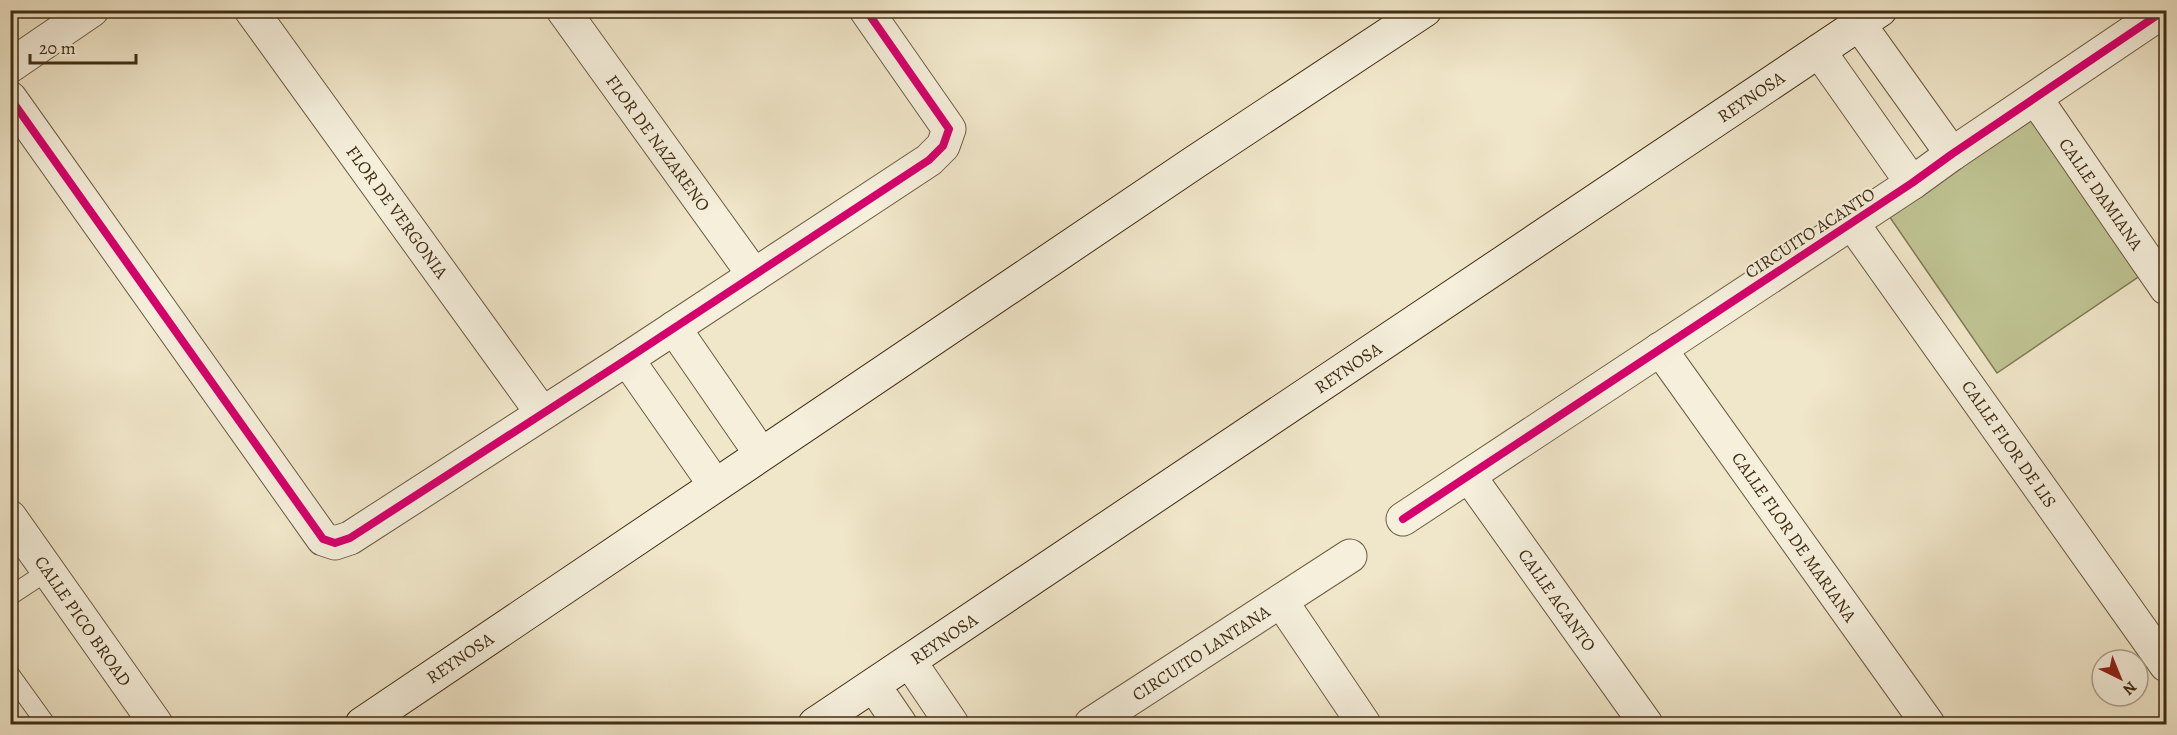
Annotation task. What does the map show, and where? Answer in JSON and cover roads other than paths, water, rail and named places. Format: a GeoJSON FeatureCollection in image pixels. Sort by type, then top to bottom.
{"type":"FeatureCollection","features":[{"type":"Feature","properties":{"kind":"street"},"geometry":{"type":"LineString","coordinates":[[10,66],[92,10]]}},
{"type":"Feature","properties":{"kind":"street","name":"FLOR DE VERGONIA"},"geometry":{"type":"LineString","coordinates":[[251,10],[542,413]]}},
{"type":"Feature","properties":{"kind":"street","name":"FLOR DE NAZARENO"},"geometry":{"type":"LineString","coordinates":[[563,10],[754,275]]}},
{"type":"Feature","properties":{"kind":"street"},"geometry":{"type":"LineString","coordinates":[[10,98],[323,539],[335,543],[350,538],[627,359],[929,160],[943,146],[949,129],[866,10]]}},
{"type":"Feature","properties":{"kind":"street","name":"REYNOSA"},"geometry":{"type":"LineString","coordinates":[[362,724],[715,484],[1425,10]]}},
{"type":"Feature","properties":{"kind":"street","name":"CIRCUITO ACANTO"},"geometry":{"type":"LineString","coordinates":[[1403,519],[1912,183],[2165,10]]}},
{"type":"Feature","properties":{"kind":"street"},"geometry":{"type":"LineString","coordinates":[[1870,17],[1952,154]]}},
{"type":"Feature","properties":{"kind":"street","name":"REYNOSA"},"geometry":{"type":"LineString","coordinates":[[815,724],[1870,17]]}},
{"type":"Feature","properties":{"kind":"street"},"geometry":{"type":"LineString","coordinates":[[1819,51],[1912,183]]}},
{"type":"Feature","properties":{"kind":"street","name":"CALLE DAMIANA"},"geometry":{"type":"LineString","coordinates":[[2036,99],[2166,288]]}},
{"type":"Feature","properties":{"kind":"street","name":"CALLE FLOR DE LIS"},"geometry":{"type":"LineString","coordinates":[[1852,223],[2166,665]]}},
{"type":"Feature","properties":{"kind":"street"},"geometry":{"type":"LineString","coordinates":[[674,328],[761,454]]}},
{"type":"Feature","properties":{"kind":"street","name":"CALLE FLOR DE MARIANA"},"geometry":{"type":"LineString","coordinates":[[1660,350],[1928,724]]}},
{"type":"Feature","properties":{"kind":"street"},"geometry":{"type":"LineString","coordinates":[[627,359],[715,484]]}},
{"type":"Feature","properties":{"kind":"street","name":"CALLE ACANTO"},"geometry":{"type":"LineString","coordinates":[[1469,476],[1646,724]]}},
{"type":"Feature","properties":{"kind":"street","name":"CALLE PICO BROAD"},"geometry":{"type":"LineString","coordinates":[[10,517],[156,724]]}},
{"type":"Feature","properties":{"kind":"street","name":"CIRCUITO LANTANA"},"geometry":{"type":"LineString","coordinates":[[1091,724],[1350,556]]}},
{"type":"Feature","properties":{"kind":"street"},"geometry":{"type":"LineString","coordinates":[[1281,600],[1364,724]]}},
{"type":"Feature","properties":{"kind":"street"},"geometry":{"type":"LineString","coordinates":[[910,662],[952,724]]}},
{"type":"Feature","properties":{"kind":"street"},"geometry":{"type":"LineString","coordinates":[[873,686],[900,724]]}},
{"type":"Feature","properties":{"kind":"lane"},"geometry":{"type":"LineString","coordinates":[[10,596],[48,571]]}},
{"type":"Feature","properties":{"kind":"lane"},"geometry":{"type":"LineString","coordinates":[[10,674],[46,724]]}}]}
